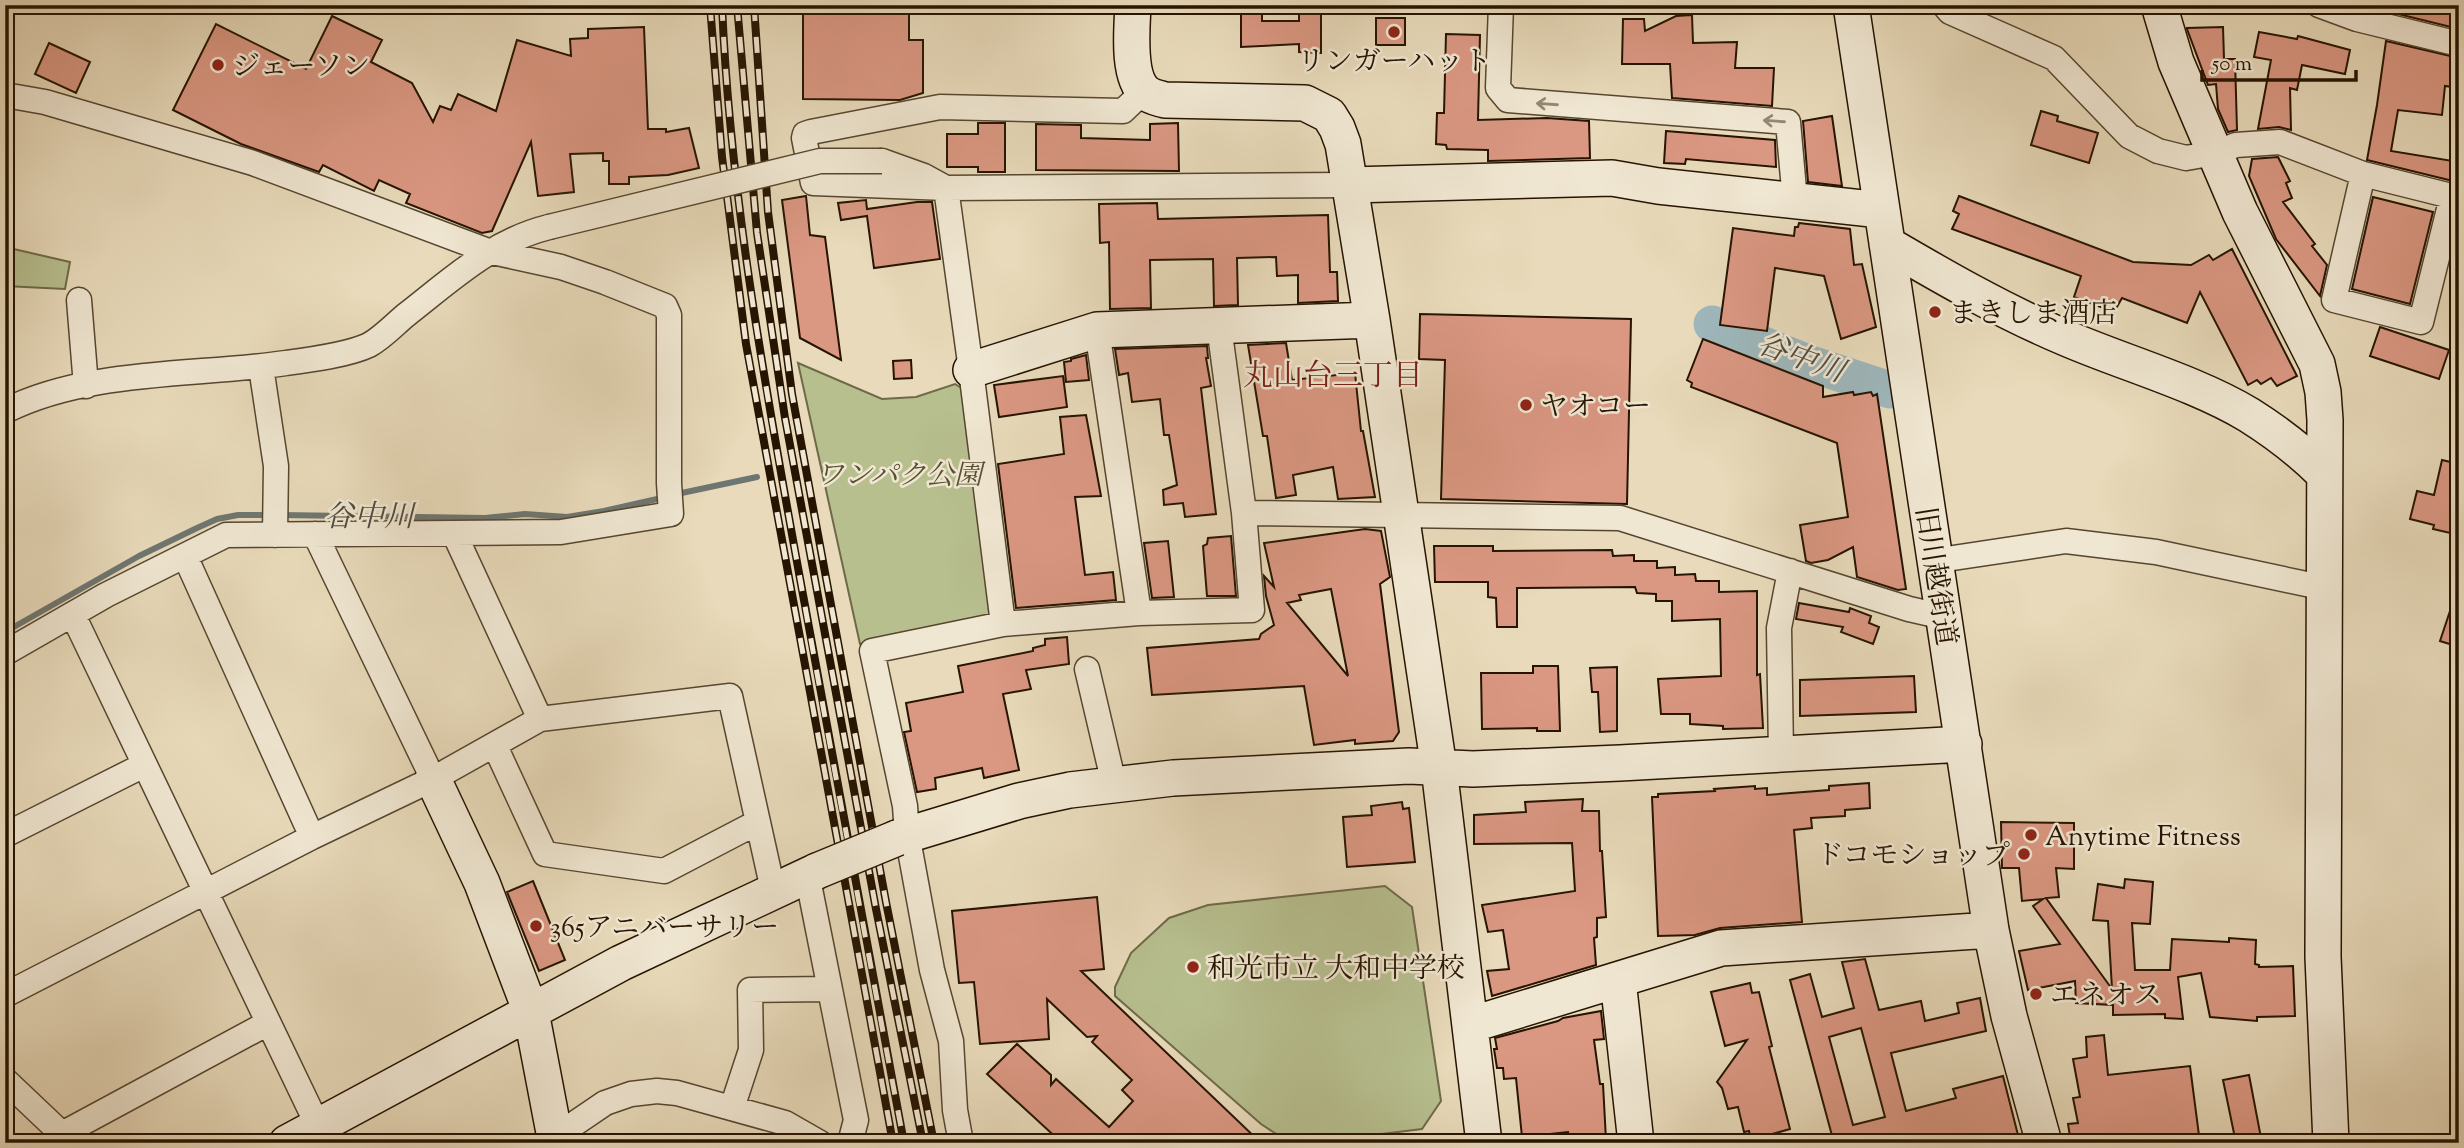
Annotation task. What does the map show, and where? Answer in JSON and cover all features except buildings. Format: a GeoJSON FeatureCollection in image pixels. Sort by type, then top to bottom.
{"type":"FeatureCollection","features":[{"type":"Feature","properties":{"kind":"street"},"geometry":{"type":"LineString","coordinates":[[1133,5],[1134,71],[1144,91],[1165,100],[1305,103],[1329,115],[1343,144],[1439,768],[1484,1143]]}},
{"type":"Feature","properties":{"kind":"street"},"geometry":{"type":"LineString","coordinates":[[1501,5],[1498,88],[1508,100],[1788,122],[1795,201]]}},
{"type":"Feature","properties":{"kind":"street","name":"旧川越街道"},"geometry":{"type":"LineString","coordinates":[[1851,5],[1990,930],[2008,1016],[2044,1143]]}},
{"type":"Feature","properties":{"kind":"street"},"geometry":{"type":"LineString","coordinates":[[1944,5],[1950,12],[2054,58],[2129,136],[2158,151],[2186,158],[2215,153],[2236,145],[2280,142],[2363,174],[2456,198],[2421,321],[2334,300],[2363,174]]}},
{"type":"Feature","properties":{"kind":"street"},"geometry":{"type":"LineString","coordinates":[[2159,5],[2176,62],[2254,243],[2317,364],[2323,392],[2323,957],[2331,1143]]}},
{"type":"Feature","properties":{"kind":"street"},"geometry":{"type":"LineString","coordinates":[[2319,5],[2357,19],[2459,44]]}},
{"type":"Feature","properties":{"kind":"street"},"geometry":{"type":"LineString","coordinates":[[1144,91],[1123,111],[940,107],[805,134],[813,183],[946,188],[1350,186],[1612,178],[1658,186],[1881,210]]}},
{"type":"Feature","properties":{"kind":"street"},"geometry":{"type":"LineString","coordinates":[[5,95],[45,102],[253,163],[488,251],[561,267],[664,306],[669,315],[668,483],[671,514],[561,532],[315,534],[275,521],[226,535],[106,595],[5,653]]}},
{"type":"Feature","properties":{"kind":"street"},"geometry":{"type":"LineString","coordinates":[[5,411],[48,394],[111,381],[319,359],[369,345],[488,251],[530,231],[820,161],[882,161],[924,176],[946,188]]}},
{"type":"Feature","properties":{"kind":"street"},"geometry":{"type":"LineString","coordinates":[[946,188],[1003,624]]}},
{"type":"Feature","properties":{"kind":"street"},"geometry":{"type":"LineString","coordinates":[[1887,244],[1961,288],[2001,308],[2065,338],[2211,396],[2248,415],[2299,450],[2324,474]]}},
{"type":"Feature","properties":{"kind":"street"},"geometry":{"type":"LineString","coordinates":[[79,300],[86,386]]}},
{"type":"Feature","properties":{"kind":"street"},"geometry":{"type":"LineString","coordinates":[[971,370],[1097,330],[1372,320]]}},
{"type":"Feature","properties":{"kind":"street"},"geometry":{"type":"LineString","coordinates":[[961,1143],[955,1110],[951,1041],[902,836],[905,806],[872,651],[1003,624],[1139,613],[1252,610],[1244,513],[1219,326]]}},
{"type":"Feature","properties":{"kind":"street"},"geometry":{"type":"LineString","coordinates":[[1097,330],[1139,613]]}},
{"type":"Feature","properties":{"kind":"street"},"geometry":{"type":"LineString","coordinates":[[261,367],[276,466],[275,521]]}},
{"type":"Feature","properties":{"kind":"street"},"geometry":{"type":"LineString","coordinates":[[1244,513],[1620,518],[1909,609],[1944,617]]}},
{"type":"Feature","properties":{"kind":"street"},"geometry":{"type":"LineString","coordinates":[[453,533],[540,719]]}},
{"type":"Feature","properties":{"kind":"street"},"geometry":{"type":"LineString","coordinates":[[315,534],[482,883],[531,1012],[556,1140],[605,1103],[631,1094],[657,1091],[677,1093],[733,1108],[783,1133],[820,1143]]}},
{"type":"Feature","properties":{"kind":"street"},"geometry":{"type":"LineString","coordinates":[[1933,561],[2066,541],[2156,552],[2325,588]]}},
{"type":"Feature","properties":{"kind":"street"},"geometry":{"type":"LineString","coordinates":[[185,556],[312,836]]}},
{"type":"Feature","properties":{"kind":"street"},"geometry":{"type":"LineString","coordinates":[[1781,753],[1779,628],[1790,571]]}},
{"type":"Feature","properties":{"kind":"street"},"geometry":{"type":"LineString","coordinates":[[73,615],[268,1023],[325,1130]]}},
{"type":"Feature","properties":{"kind":"street"},"geometry":{"type":"LineString","coordinates":[[1087,668],[1114,784]]}},
{"type":"Feature","properties":{"kind":"street"},"geometry":{"type":"LineString","coordinates":[[5,995],[312,836],[433,779],[540,719],[730,696],[774,890]]}},
{"type":"Feature","properties":{"kind":"street"},"geometry":{"type":"LineString","coordinates":[[287,1143],[325,1130],[621,963],[812,872],[902,836],[1019,801],[1114,784],[1289,771],[1409,766],[1473,769],[1964,744]]}},
{"type":"Feature","properties":{"kind":"street"},"geometry":{"type":"LineString","coordinates":[[495,746],[545,854],[664,872],[758,822]]}},
{"type":"Feature","properties":{"kind":"street"},"geometry":{"type":"LineString","coordinates":[[5,835],[144,765]]}},
{"type":"Feature","properties":{"kind":"street"},"geometry":{"type":"LineString","coordinates":[[812,872],[830,989],[856,1120],[850,1143]]}},
{"type":"Feature","properties":{"kind":"street"},"geometry":{"type":"LineString","coordinates":[[1470,1025],[1721,948],[1990,930]]}},
{"type":"Feature","properties":{"kind":"street"},"geometry":{"type":"LineString","coordinates":[[1618,980],[1636,1143]]}},
{"type":"Feature","properties":{"kind":"street"},"geometry":{"type":"LineString","coordinates":[[733,1108],[751,1050],[750,990],[830,989]]}},
{"type":"Feature","properties":{"kind":"street"},"geometry":{"type":"LineString","coordinates":[[5,1080],[64,1139],[268,1023]]}},
{"type":"Feature","properties":{"kind":"green space"},"geometry":{"type":"Polygon","coordinates":[[[5,247],[70,262],[65,289],[5,286],[5,247]]]}},
{"type":"Feature","properties":{"kind":"green space","name":"ワンパク公園"},"geometry":{"type":"Polygon","coordinates":[[[798,363],[882,399],[916,397],[955,384],[963,389],[993,612],[988,618],[860,644],[798,363]]]}},
{"type":"Feature","properties":{"kind":"green space"},"geometry":{"type":"Polygon","coordinates":[[[1385,886],[1412,907],[1441,1101],[1422,1129],[1290,1143],[1261,1124],[1115,996],[1115,987],[1131,953],[1169,918],[1208,905],[1385,886]]]}},
{"type":"Feature","properties":{"kind":"waterway","name":"谷中川"},"geometry":{"type":"LineString","coordinates":[[1712,324],[1805,362],[1890,390]]}},
{"type":"Feature","properties":{"kind":"waterway","name":"谷中川"},"geometry":{"type":"LineString","coordinates":[[677,494],[757,477]]}},
{"type":"Feature","properties":{"kind":"waterway","name":"谷中川"},"geometry":{"type":"LineString","coordinates":[[280,515],[485,518],[525,514],[567,517],[666,497]]}},
{"type":"Feature","properties":{"kind":"waterway","name":"谷中川"},"geometry":{"type":"LineString","coordinates":[[5,632],[139,556],[217,519],[238,515],[270,515]]}},
{"type":"Feature","properties":{"kind":"railway"},"geometry":{"type":"LineString","coordinates":[[710,5],[722,157],[746,344],[893,1143]]}},
{"type":"Feature","properties":{"kind":"railway"},"geometry":{"type":"LineString","coordinates":[[722,5],[733,148],[762,361],[904,1143]]}},
{"type":"Feature","properties":{"kind":"railway"},"geometry":{"type":"LineString","coordinates":[[737,5],[757,233],[785,418],[876,909],[923,1143]]}},
{"type":"Feature","properties":{"kind":"railway"},"geometry":{"type":"LineString","coordinates":[[754,5],[768,212],[792,394],[886,902],[934,1143]]}},
{"type":"Feature","properties":{"kind":"place","name":"リンガーハット"},"geometry":{"type":"Point","coordinates":[1394,32]}},
{"type":"Feature","properties":{"kind":"place","name":"ジェーソン"},"geometry":{"type":"Point","coordinates":[218,65]}},
{"type":"Feature","properties":{"kind":"place","name":"まきしま酒店"},"geometry":{"type":"Point","coordinates":[1935,312]}},
{"type":"Feature","properties":{"kind":"place","name":"ヤオコー"},"geometry":{"type":"Point","coordinates":[1526,405]}},
{"type":"Feature","properties":{"kind":"place","name":"Anytime Fitness"},"geometry":{"type":"Point","coordinates":[2031,835]}},
{"type":"Feature","properties":{"kind":"place","name":"ドコモショップ"},"geometry":{"type":"Point","coordinates":[2024,854]}},
{"type":"Feature","properties":{"kind":"place","name":"365アニバーサリー"},"geometry":{"type":"Point","coordinates":[536,926]}},
{"type":"Feature","properties":{"kind":"place","name":"和光市立 大和中学校"},"geometry":{"type":"Point","coordinates":[1193,967]}},
{"type":"Feature","properties":{"kind":"place","name":"エネオス"},"geometry":{"type":"Point","coordinates":[2036,994]}},
{"type":"Feature","properties":{"kind":"district","name":"丸山台三丁目"},"geometry":{"type":"Point","coordinates":[1333,375]}}]}
